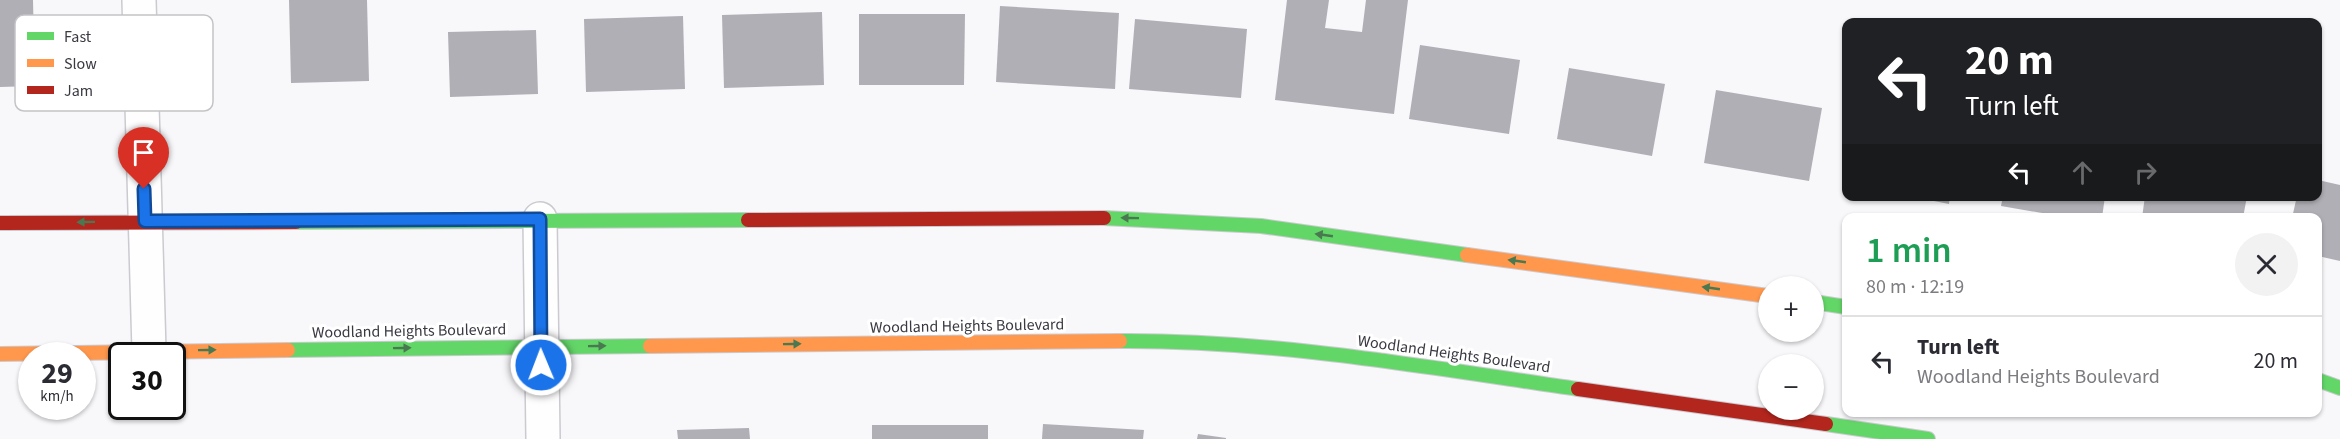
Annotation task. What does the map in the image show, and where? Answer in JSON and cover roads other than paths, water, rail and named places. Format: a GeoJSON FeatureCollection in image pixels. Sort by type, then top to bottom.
{"type":"FeatureCollection","features":[{"type":"Feature","properties":{"kind":"street"},"geometry":{"type":"LineString","coordinates":[[139,0],[139,15]]}},
{"type":"Feature","properties":{"kind":"street"},"geometry":{"type":"LineString","coordinates":[[142,111],[149,342]]}},
{"type":"Feature","properties":{"kind":"street"},"geometry":{"type":"LineString","coordinates":[[0,223],[1134,218],[1261,226],[1758,295]]}},
{"type":"Feature","properties":{"kind":"street"},"geometry":{"type":"LineString","coordinates":[[540,219],[543,439]]}},
{"type":"Feature","properties":{"kind":"street"},"geometry":{"type":"LineString","coordinates":[[1824,304],[1842,306]]}},
{"type":"Feature","properties":{"kind":"street","name":"Woodland Heights Boulevard"},"geometry":{"type":"LineString","coordinates":[[186,351],[1146,341],[1261,347],[1342,355],[1928,439]]}},
{"type":"Feature","properties":{"kind":"street","name":"Woodland Heights Boulevard"},"geometry":{"type":"LineString","coordinates":[[0,354],[108,352]]}},
{"type":"Feature","properties":{"kind":"street"},"geometry":{"type":"LineString","coordinates":[[2322,381],[2340,388]]}}]}
